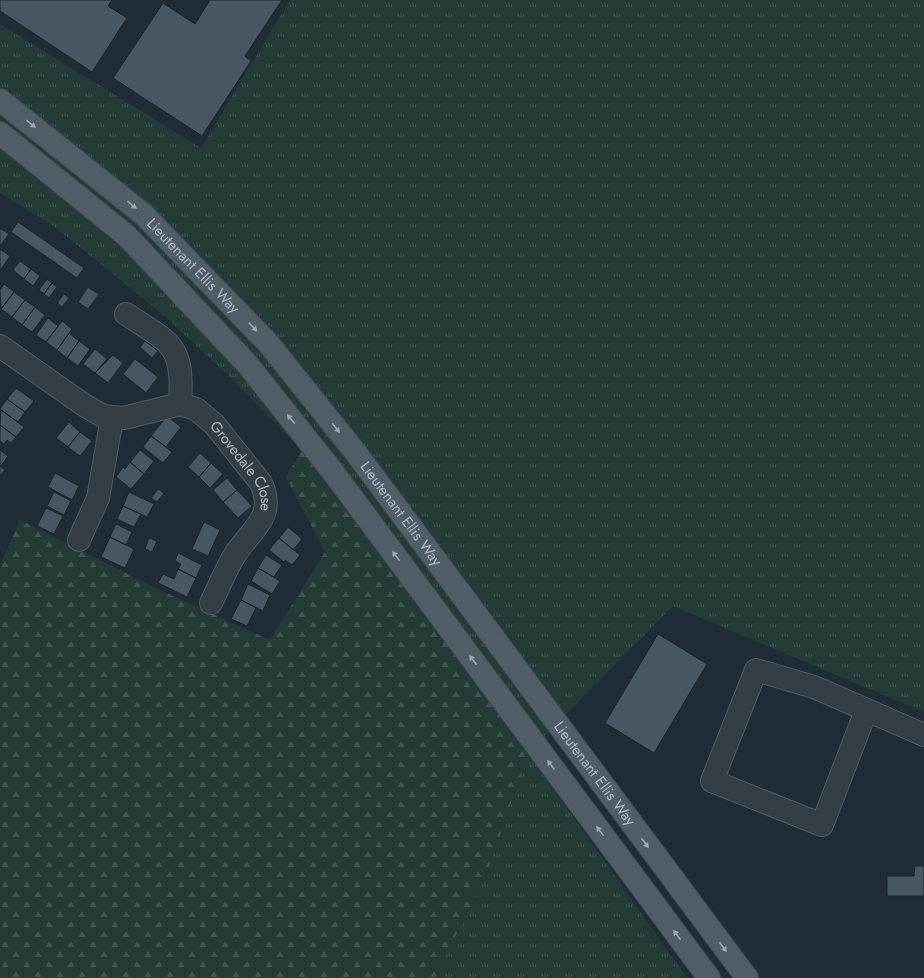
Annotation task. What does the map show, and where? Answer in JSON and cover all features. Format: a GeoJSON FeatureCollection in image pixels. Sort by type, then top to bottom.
{"type":"FeatureCollection","features":[{"type":"Feature","properties":{"kind":"main road","name":"Lieutenant Ellis Way"},"geometry":{"type":"LineString","coordinates":[[0,100],[144,214],[268,343],[356,453],[596,778],[747,978]]}},
{"type":"Feature","properties":{"kind":"main road","name":"Lieutenant Ellis Way"},"geometry":{"type":"LineString","coordinates":[[0,133],[127,236],[248,365],[338,478],[709,978]]}},
{"type":"Feature","properties":{"kind":"street"},"geometry":{"type":"LineString","coordinates":[[2,352],[103,416],[112,418],[136,416],[164,407],[180,404],[181,376],[175,351],[160,336],[126,314]]}},
{"type":"Feature","properties":{"kind":"street","name":"Grovedale Close"},"geometry":{"type":"LineString","coordinates":[[180,404],[196,410],[214,424],[261,483],[266,493],[267,503],[262,519],[236,554],[211,603]]}},
{"type":"Feature","properties":{"kind":"street"},"geometry":{"type":"LineString","coordinates":[[79,540],[98,498],[112,418]]}},
{"type":"Feature","properties":{"kind":"street"},"geometry":{"type":"LineString","coordinates":[[866,711],[822,825],[712,781],[756,670],[814,687],[924,735]]}},
{"type":"Feature","properties":{"kind":"green space"},"geometry":{"type":"Polygon","coordinates":[[[290,0],[924,0],[924,712],[673,606],[528,753],[687,978],[435,978],[488,870],[302,450],[230,377],[160,312],[55,227],[0,193],[0,24],[201,148],[290,0]]]}},
{"type":"Feature","properties":{"kind":"green space"},"geometry":{"type":"Polygon","coordinates":[[[302,450],[528,753],[488,870],[435,978],[0,978],[0,565],[20,520],[162,591],[270,640],[325,552],[286,477],[302,450]]]}},
{"type":"Feature","properties":{"kind":"building"},"geometry":{"type":"Polygon","coordinates":[[[0,0],[112,0],[108,6],[127,18],[92,72],[0,11],[0,0]]]}},
{"type":"Feature","properties":{"kind":"building"},"geometry":{"type":"Polygon","coordinates":[[[210,0],[282,0],[245,56],[251,61],[202,136],[113,78],[163,3],[195,24],[210,0]]]}},
{"type":"Feature","properties":{"kind":"building"},"geometry":{"type":"Polygon","coordinates":[[[18,222],[84,268],[77,278],[11,232],[18,222]]]}},
{"type":"Feature","properties":{"kind":"building"},"geometry":{"type":"Polygon","coordinates":[[[0,228],[9,234],[0,246],[0,228]]]}},
{"type":"Feature","properties":{"kind":"building"},"geometry":{"type":"Polygon","coordinates":[[[0,249],[10,256],[0,271],[0,249]]]}},
{"type":"Feature","properties":{"kind":"building"},"geometry":{"type":"Polygon","coordinates":[[[20,261],[31,269],[24,279],[13,270],[20,261]]]}},
{"type":"Feature","properties":{"kind":"building"},"geometry":{"type":"Polygon","coordinates":[[[31,269],[40,276],[33,286],[24,279],[31,269]]]}},
{"type":"Feature","properties":{"kind":"building"},"geometry":{"type":"Polygon","coordinates":[[[47,279],[52,283],[44,294],[39,290],[47,279]]]}},
{"type":"Feature","properties":{"kind":"building"},"geometry":{"type":"Polygon","coordinates":[[[52,283],[57,287],[49,298],[44,294],[52,283]]]}},
{"type":"Feature","properties":{"kind":"building"},"geometry":{"type":"Polygon","coordinates":[[[4,284],[14,292],[1,309],[0,290],[4,284]]]}},
{"type":"Feature","properties":{"kind":"building"},"geometry":{"type":"Polygon","coordinates":[[[88,287],[99,294],[88,309],[78,302],[88,287]]]}},
{"type":"Feature","properties":{"kind":"building"},"geometry":{"type":"Polygon","coordinates":[[[14,292],[25,300],[12,317],[1,309],[14,292]]]}},
{"type":"Feature","properties":{"kind":"building"},"geometry":{"type":"Polygon","coordinates":[[[64,294],[69,298],[62,307],[57,303],[64,294]]]}},
{"type":"Feature","properties":{"kind":"building"},"geometry":{"type":"Polygon","coordinates":[[[25,300],[35,307],[22,325],[12,317],[25,300]]]}},
{"type":"Feature","properties":{"kind":"building"},"geometry":{"type":"Polygon","coordinates":[[[35,307],[45,315],[32,332],[22,325],[35,307]]]}},
{"type":"Feature","properties":{"kind":"building"},"geometry":{"type":"Polygon","coordinates":[[[48,318],[58,326],[46,342],[36,335],[48,318]]]}},
{"type":"Feature","properties":{"kind":"building"},"geometry":{"type":"Polygon","coordinates":[[[62,321],[72,329],[57,350],[46,342],[62,321]]]}},
{"type":"Feature","properties":{"kind":"building"},"geometry":{"type":"Polygon","coordinates":[[[69,333],[79,341],[67,358],[57,350],[69,333]]]}},
{"type":"Feature","properties":{"kind":"building"},"geometry":{"type":"Polygon","coordinates":[[[79,341],[90,349],[78,366],[67,358],[79,341]]]}},
{"type":"Feature","properties":{"kind":"building"},"geometry":{"type":"Polygon","coordinates":[[[145,341],[158,351],[152,358],[140,347],[145,341]]]}},
{"type":"Feature","properties":{"kind":"building"},"geometry":{"type":"Polygon","coordinates":[[[95,349],[107,359],[95,373],[83,364],[95,349]]]}},
{"type":"Feature","properties":{"kind":"building"},"geometry":{"type":"Polygon","coordinates":[[[113,355],[123,363],[108,383],[95,373],[113,355]]]}},
{"type":"Feature","properties":{"kind":"building"},"geometry":{"type":"Polygon","coordinates":[[[135,359],[158,377],[146,393],[123,374],[135,359]]]}},
{"type":"Feature","properties":{"kind":"building"},"geometry":{"type":"Polygon","coordinates":[[[16,388],[34,401],[25,412],[7,399],[16,388]]]}},
{"type":"Feature","properties":{"kind":"building"},"geometry":{"type":"Polygon","coordinates":[[[7,399],[25,412],[18,422],[0,409],[7,399]]]}},
{"type":"Feature","properties":{"kind":"building"},"geometry":{"type":"Polygon","coordinates":[[[1,410],[24,427],[16,437],[0,425],[1,410]]]}},
{"type":"Feature","properties":{"kind":"building"},"geometry":{"type":"Polygon","coordinates":[[[167,416],[181,427],[166,447],[151,436],[167,416]]]}},
{"type":"Feature","properties":{"kind":"building"},"geometry":{"type":"Polygon","coordinates":[[[69,422],[80,432],[68,447],[56,438],[69,422]]]}},
{"type":"Feature","properties":{"kind":"building"},"geometry":{"type":"Polygon","coordinates":[[[0,425],[16,437],[11,443],[7,440],[4,444],[0,441],[0,425]]]}},
{"type":"Feature","properties":{"kind":"building"},"geometry":{"type":"Polygon","coordinates":[[[80,432],[92,441],[80,456],[68,447],[80,432]]]}},
{"type":"Feature","properties":{"kind":"building"},"geometry":{"type":"Polygon","coordinates":[[[151,436],[172,452],[163,463],[143,447],[151,436]]]}},
{"type":"Feature","properties":{"kind":"building"},"geometry":{"type":"Polygon","coordinates":[[[0,450],[8,456],[1,466],[0,466],[0,450]]]}},
{"type":"Feature","properties":{"kind":"building"},"geometry":{"type":"Polygon","coordinates":[[[140,450],[154,461],[144,474],[130,462],[140,450]]]}},
{"type":"Feature","properties":{"kind":"building"},"geometry":{"type":"Polygon","coordinates":[[[200,453],[211,463],[199,477],[188,467],[200,453]]]}},
{"type":"Feature","properties":{"kind":"building"},"geometry":{"type":"Polygon","coordinates":[[[130,462],[144,474],[131,489],[116,477],[123,467],[125,469],[130,462]]]}},
{"type":"Feature","properties":{"kind":"building"},"geometry":{"type":"Polygon","coordinates":[[[211,463],[223,474],[210,488],[199,477],[211,463]]]}},
{"type":"Feature","properties":{"kind":"building"},"geometry":{"type":"Polygon","coordinates":[[[0,466],[5,470],[0,476],[0,466]]]}},
{"type":"Feature","properties":{"kind":"building"},"geometry":{"type":"Polygon","coordinates":[[[55,473],[79,486],[72,500],[48,487],[55,473]]]}},
{"type":"Feature","properties":{"kind":"building"},"geometry":{"type":"Polygon","coordinates":[[[227,478],[237,490],[223,502],[213,490],[227,478]]]}},
{"type":"Feature","properties":{"kind":"building"},"geometry":{"type":"Polygon","coordinates":[[[158,489],[164,493],[157,502],[151,498],[158,489]]]}},
{"type":"Feature","properties":{"kind":"building"},"geometry":{"type":"Polygon","coordinates":[[[237,490],[252,506],[238,518],[223,502],[237,490]]]}},
{"type":"Feature","properties":{"kind":"building"},"geometry":{"type":"Polygon","coordinates":[[[54,492],[71,501],[64,515],[47,506],[54,492]]]}},
{"type":"Feature","properties":{"kind":"building"},"geometry":{"type":"Polygon","coordinates":[[[129,492],[154,504],[147,517],[123,506],[129,492]]]}},
{"type":"Feature","properties":{"kind":"building"},"geometry":{"type":"Polygon","coordinates":[[[123,506],[141,514],[134,527],[117,519],[123,506]]]}},
{"type":"Feature","properties":{"kind":"building"},"geometry":{"type":"Polygon","coordinates":[[[46,508],[63,516],[54,534],[37,526],[46,508]]]}},
{"type":"Feature","properties":{"kind":"building"},"geometry":{"type":"Polygon","coordinates":[[[204,522],[220,530],[208,556],[192,549],[204,522]]]}},
{"type":"Feature","properties":{"kind":"building"},"geometry":{"type":"Polygon","coordinates":[[[116,524],[132,532],[126,545],[110,537],[116,524]]]}},
{"type":"Feature","properties":{"kind":"building"},"geometry":{"type":"Polygon","coordinates":[[[288,527],[302,539],[293,550],[279,538],[288,527]]]}},
{"type":"Feature","properties":{"kind":"building"},"geometry":{"type":"Polygon","coordinates":[[[110,537],[134,549],[125,568],[101,557],[110,537]]]}},
{"type":"Feature","properties":{"kind":"building"},"geometry":{"type":"Polygon","coordinates":[[[149,538],[157,541],[152,552],[145,549],[149,538]]]}},
{"type":"Feature","properties":{"kind":"building"},"geometry":{"type":"Polygon","coordinates":[[[279,538],[300,555],[292,565],[285,560],[284,562],[269,550],[279,538]]]}},
{"type":"Feature","properties":{"kind":"building"},"geometry":{"type":"Polygon","coordinates":[[[178,553],[202,565],[196,578],[178,569],[181,564],[175,561],[178,553]]]}},
{"type":"Feature","properties":{"kind":"building"},"geometry":{"type":"Polygon","coordinates":[[[266,555],[282,565],[274,577],[258,568],[266,555]]]}},
{"type":"Feature","properties":{"kind":"building"},"geometry":{"type":"Polygon","coordinates":[[[258,568],[280,581],[272,594],[251,581],[258,568]]]}},
{"type":"Feature","properties":{"kind":"building"},"geometry":{"type":"Polygon","coordinates":[[[178,569],[196,578],[187,597],[158,583],[163,574],[174,579],[178,569]]]}},
{"type":"Feature","properties":{"kind":"building"},"geometry":{"type":"Polygon","coordinates":[[[248,584],[270,595],[263,611],[241,600],[248,584]]]}},
{"type":"Feature","properties":{"kind":"building"},"geometry":{"type":"Polygon","coordinates":[[[241,600],[256,608],[247,626],[231,619],[241,600]]]}},
{"type":"Feature","properties":{"kind":"building"},"geometry":{"type":"Polygon","coordinates":[[[658,634],[707,664],[654,753],[605,723],[658,634]]]}},
{"type":"Feature","properties":{"kind":"building"},"geometry":{"type":"Polygon","coordinates":[[[915,866],[924,866],[924,896],[887,896],[887,876],[914,876],[915,866]]]}}]}
